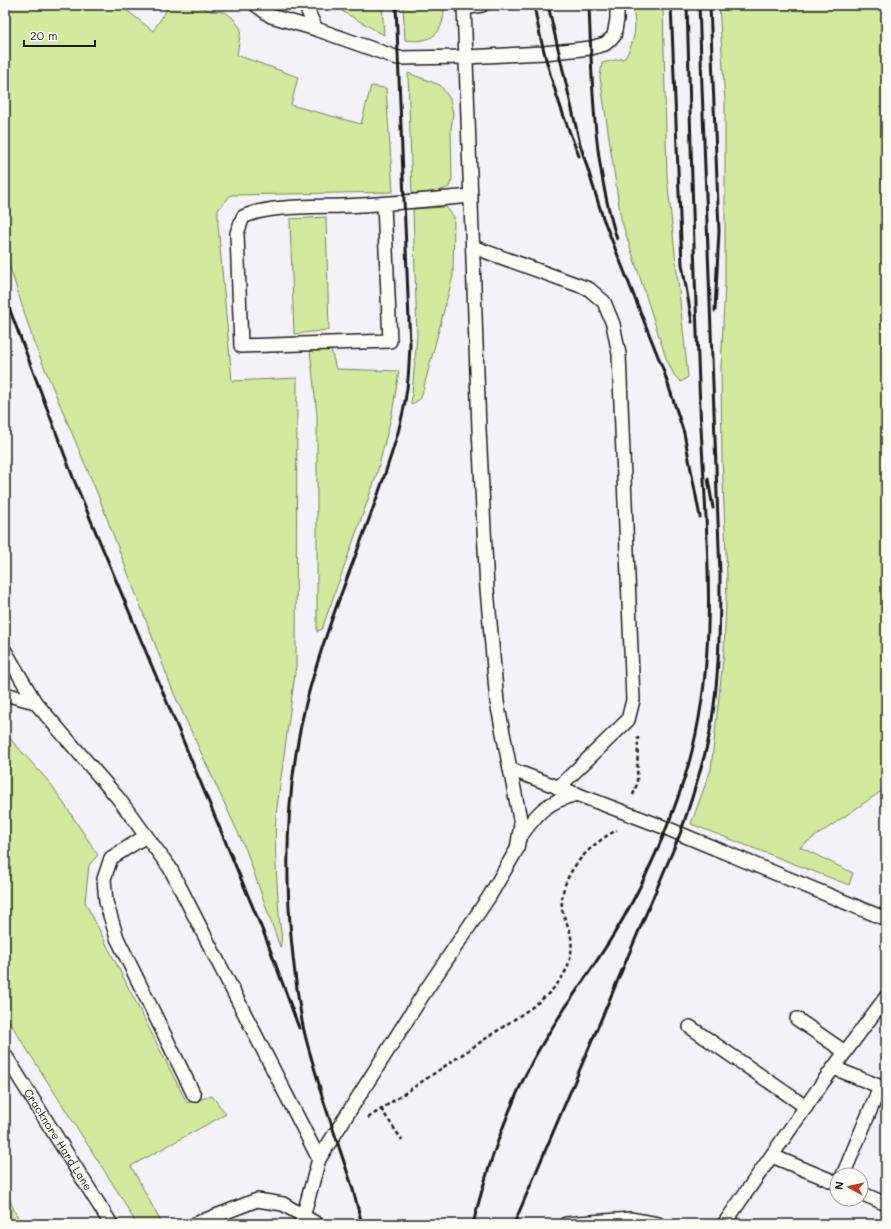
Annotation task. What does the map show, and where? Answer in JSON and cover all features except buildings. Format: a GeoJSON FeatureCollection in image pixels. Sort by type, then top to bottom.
{"type":"FeatureCollection","features":[{"type":"Feature","properties":{"kind":"lane"},"geometry":{"type":"LineString","coordinates":[[256,5],[271,16],[398,58],[466,57],[544,53],[590,48],[605,44],[614,36],[617,19],[617,5]]}},
{"type":"Feature","properties":{"kind":"lane"},"geometry":{"type":"LineString","coordinates":[[305,5],[316,30]]}},
{"type":"Feature","properties":{"kind":"lane"},"geometry":{"type":"LineString","coordinates":[[302,1219],[319,1159],[509,865],[517,849],[520,837],[521,824],[497,702],[491,643],[480,451],[464,7],[482,5]]}},
{"type":"Feature","properties":{"kind":"lane"},"geometry":{"type":"LineString","coordinates":[[384,204],[390,340],[241,346],[237,233],[242,217],[254,212],[384,204],[471,196]]}},
{"type":"Feature","properties":{"kind":"lane"},"geometry":{"type":"LineString","coordinates":[[473,246],[589,289],[604,302],[613,324],[618,354],[633,700],[628,720],[558,788]]}},
{"type":"Feature","properties":{"kind":"lane"},"geometry":{"type":"LineString","coordinates":[[5,651],[36,702],[118,798],[170,868],[319,1159]]}},
{"type":"Feature","properties":{"kind":"lane"},"geometry":{"type":"LineString","coordinates":[[5,694],[36,702]]}},
{"type":"Feature","properties":{"kind":"lane"},"geometry":{"type":"LineString","coordinates":[[510,769],[628,813],[886,919]]}},
{"type":"Feature","properties":{"kind":"lane"},"geometry":{"type":"LineString","coordinates":[[520,837],[535,816],[546,806],[557,799],[577,794]]}},
{"type":"Feature","properties":{"kind":"lane"},"geometry":{"type":"LineString","coordinates":[[146,836],[111,858],[104,879],[106,902],[118,938],[194,1095]]}},
{"type":"Feature","properties":{"kind":"lane"},"geometry":{"type":"LineString","coordinates":[[724,1224],[845,1052],[886,997]]}},
{"type":"Feature","properties":{"kind":"lane"},"geometry":{"type":"LineString","coordinates":[[797,1019],[845,1052]]}},
{"type":"Feature","properties":{"kind":"lane"},"geometry":{"type":"LineString","coordinates":[[690,1027],[806,1107]]}},
{"type":"Feature","properties":{"kind":"lane","name":"Cracknore Hard Lane"},"geometry":{"type":"LineString","coordinates":[[5,1055],[111,1224]]}},
{"type":"Feature","properties":{"kind":"lane"},"geometry":{"type":"LineString","coordinates":[[834,1068],[883,1088],[847,1167]]}},
{"type":"Feature","properties":{"kind":"lane"},"geometry":{"type":"LineString","coordinates":[[772,1156],[829,1180]]}},
{"type":"Feature","properties":{"kind":"lane"},"geometry":{"type":"LineString","coordinates":[[869,1197],[886,1204]]}},
{"type":"Feature","properties":{"kind":"lane"},"geometry":{"type":"LineString","coordinates":[[195,1224],[257,1200],[283,1204],[302,1219],[317,1224]]}},
{"type":"Feature","properties":{"kind":"lane"},"geometry":{"type":"LineString","coordinates":[[566,1224],[630,1219],[658,1224]]}},
{"type":"Feature","properties":{"kind":"path"},"geometry":{"type":"LineString","coordinates":[[348,1114],[359,1124],[531,1008],[548,996],[560,983],[566,971],[570,955],[571,937],[562,909],[567,882],[576,863],[608,834],[622,827],[637,784],[638,738],[630,714]]}},
{"type":"Feature","properties":{"kind":"path"},"geometry":{"type":"LineString","coordinates":[[382,1109],[402,1140]]}},
{"type":"Feature","properties":{"kind":"green space"},"geometry":{"type":"Polygon","coordinates":[[[5,5],[120,5],[153,31],[170,5],[195,5],[211,11],[225,12],[233,18],[241,29],[237,55],[298,77],[291,105],[361,124],[371,86],[386,88],[393,192],[231,195],[218,210],[218,225],[232,381],[297,378],[296,666],[275,827],[281,935],[280,947],[246,850],[174,694],[98,495],[34,343],[5,252],[5,5]]]}},
{"type":"Feature","properties":{"kind":"green space"},"geometry":{"type":"Polygon","coordinates":[[[331,5],[382,5],[384,35],[331,5]]]}},
{"type":"Feature","properties":{"kind":"green space"},"geometry":{"type":"Polygon","coordinates":[[[403,5],[444,5],[444,15],[439,29],[435,34],[423,40],[405,40],[403,5]]]}},
{"type":"Feature","properties":{"kind":"green space"},"geometry":{"type":"Polygon","coordinates":[[[632,5],[663,5],[667,177],[688,377],[681,382],[674,375],[666,358],[621,219],[600,77],[602,63],[625,58],[629,51],[635,26],[632,5]]]}},
{"type":"Feature","properties":{"kind":"green space"},"geometry":{"type":"Polygon","coordinates":[[[719,5],[886,5],[886,788],[800,847],[853,873],[849,885],[691,824],[711,769],[724,651],[727,577],[722,458],[721,367],[725,283],[725,102],[719,5]]]}},
{"type":"Feature","properties":{"kind":"green space"},"geometry":{"type":"Polygon","coordinates":[[[408,73],[440,85],[450,99],[453,113],[451,129],[452,179],[449,187],[439,191],[412,195],[408,73]]]}},
{"type":"Feature","properties":{"kind":"green space"},"geometry":{"type":"Polygon","coordinates":[[[446,207],[454,217],[453,276],[421,398],[411,405],[417,335],[413,209],[446,207]]]}},
{"type":"Feature","properties":{"kind":"green space"},"geometry":{"type":"Polygon","coordinates":[[[326,217],[329,330],[294,334],[290,219],[326,217]]]}},
{"type":"Feature","properties":{"kind":"green space"},"geometry":{"type":"Polygon","coordinates":[[[331,349],[336,369],[399,371],[392,414],[376,477],[322,629],[317,632],[317,415],[310,350],[331,349]]]}},
{"type":"Feature","properties":{"kind":"green space"},"geometry":{"type":"Polygon","coordinates":[[[5,733],[51,784],[98,855],[89,865],[85,902],[187,1103],[212,1096],[226,1114],[131,1166],[162,1224],[136,1224],[123,1200],[5,1015],[5,733]]]}},
{"type":"Feature","properties":{"kind":"green space"},"geometry":{"type":"Polygon","coordinates":[[[5,1191],[21,1224],[5,1224],[5,1191]]]}},
{"type":"Feature","properties":{"kind":"railway"},"geometry":{"type":"LineString","coordinates":[[321,1092],[304,1030],[296,981],[289,901],[289,821],[292,781],[306,703],[332,619],[390,459],[402,417],[407,389],[410,345],[396,5]]}},
{"type":"Feature","properties":{"kind":"railway"},"geometry":{"type":"LineString","coordinates":[[534,5],[552,82],[579,156]]}},
{"type":"Feature","properties":{"kind":"railway"},"geometry":{"type":"LineString","coordinates":[[548,5],[580,144],[603,218],[663,369],[684,433],[700,517]]}},
{"type":"Feature","properties":{"kind":"railway"},"geometry":{"type":"LineString","coordinates":[[589,5],[593,94],[598,153],[609,211],[617,239]]}},
{"type":"Feature","properties":{"kind":"railway"},"geometry":{"type":"LineString","coordinates":[[671,5],[682,264],[692,322]]}},
{"type":"Feature","properties":{"kind":"railway"},"geometry":{"type":"LineString","coordinates":[[473,1224],[484,1182],[505,1121],[522,1082],[554,1025],[602,954],[624,917],[654,857],[680,793],[692,751],[701,709],[706,666],[708,580],[696,306],[687,5]]}},
{"type":"Feature","properties":{"kind":"railway"},"geometry":{"type":"LineString","coordinates":[[514,1224],[680,834],[701,768],[711,726],[718,661],[720,575],[699,5]]}},
{"type":"Feature","properties":{"kind":"railway"},"geometry":{"type":"LineString","coordinates":[[710,5],[719,231],[715,311]]}},
{"type":"Feature","properties":{"kind":"railway"},"geometry":{"type":"LineString","coordinates":[[5,297],[74,480],[267,941],[299,1028]]}},
{"type":"Feature","properties":{"kind":"railway"},"geometry":{"type":"LineString","coordinates":[[708,479],[713,508]]}},
{"type":"Feature","properties":{"kind":"railway"},"geometry":{"type":"LineString","coordinates":[[319,1087],[352,1186],[362,1224]]}}]}
